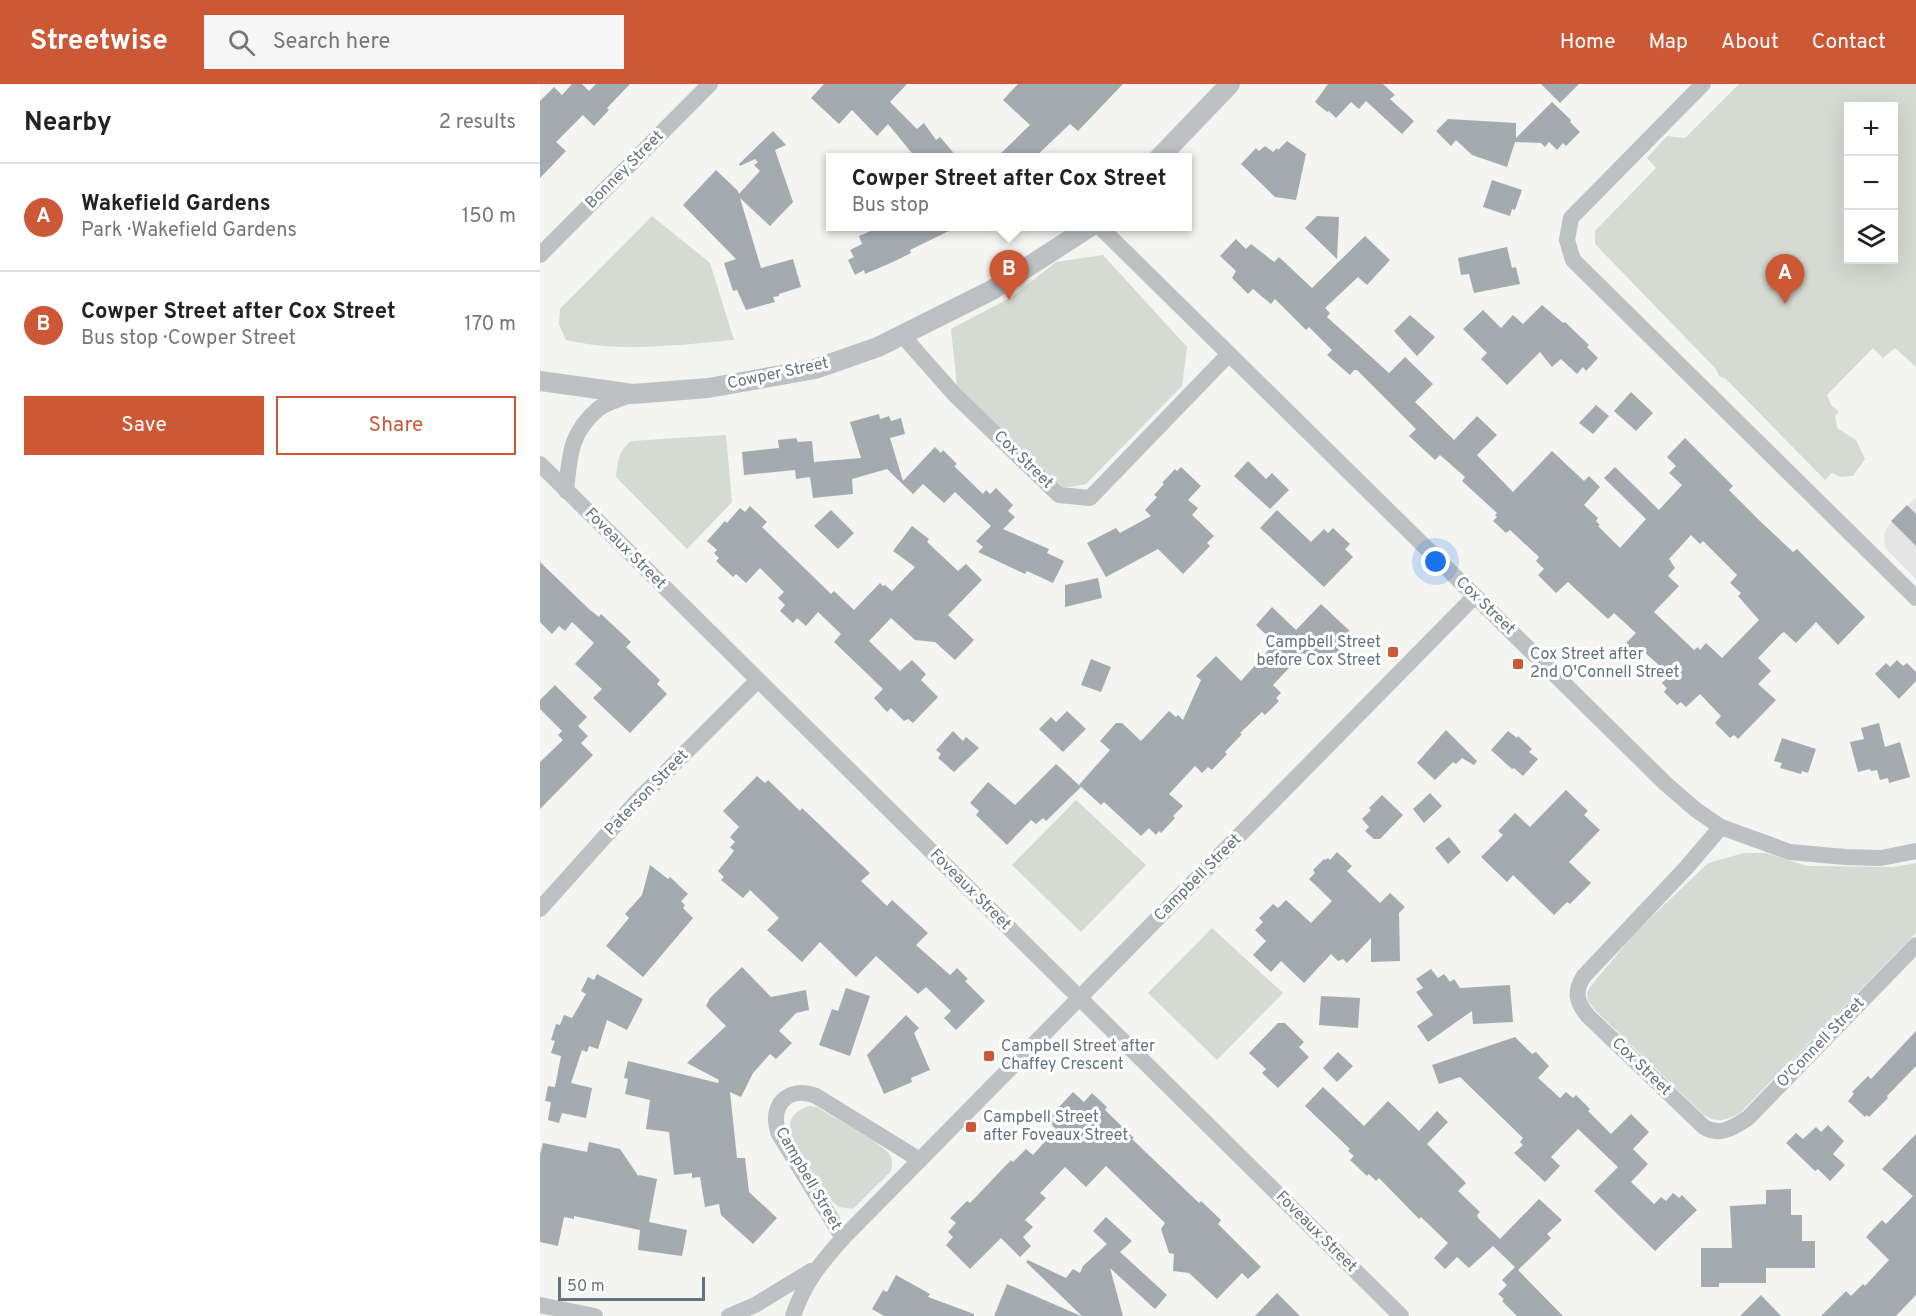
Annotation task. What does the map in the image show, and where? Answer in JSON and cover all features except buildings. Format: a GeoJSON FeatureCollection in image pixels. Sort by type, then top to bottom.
{"type":"FeatureCollection","features":[{"type":"Feature","properties":{"kind":"street","name":"Bonney Street"},"geometry":{"type":"LineString","coordinates":[[540,255],[710,84]]}},
{"type":"Feature","properties":{"kind":"street"},"geometry":{"type":"LineString","coordinates":[[1164,153],[1230,84]]}},
{"type":"Feature","properties":{"kind":"street"},"geometry":{"type":"LineString","coordinates":[[1697,86],[1571,218],[1567,240],[1573,260],[1916,598]]}},
{"type":"Feature","properties":{"kind":"street","name":"Cowper Street"},"geometry":{"type":"LineString","coordinates":[[549,383],[633,394],[708,388],[815,369],[878,347],[1000,286],[1083,231]]}},
{"type":"Feature","properties":{"kind":"street","name":"Cox Street"},"geometry":{"type":"LineString","coordinates":[[1104,231],[1666,784],[1696,810],[1720,827],[1790,852],[1881,858],[1912,855]]}},
{"type":"Feature","properties":{"kind":"street","name":"Cox Street"},"geometry":{"type":"LineString","coordinates":[[902,335],[955,395],[1059,495],[1090,498],[1229,354]]}},
{"type":"Feature","properties":{"kind":"street"},"geometry":{"type":"LineString","coordinates":[[540,370],[549,383]]}},
{"type":"Feature","properties":{"kind":"street"},"geometry":{"type":"LineString","coordinates":[[566,491],[571,445],[580,430],[599,408],[633,394]]}},
{"type":"Feature","properties":{"kind":"street","name":"Foveaux Street"},"geometry":{"type":"LineString","coordinates":[[540,464],[1401,1316]]}},
{"type":"Feature","properties":{"kind":"street","name":"Campbell Street"},"geometry":{"type":"LineString","coordinates":[[793,1316],[807,1281],[843,1238],[1475,596]]}},
{"type":"Feature","properties":{"kind":"street","name":"Paterson Street"},"geometry":{"type":"LineString","coordinates":[[540,909],[636,802],[758,680]]}},
{"type":"Feature","properties":{"kind":"street","name":"Cox Street"},"geometry":{"type":"LineString","coordinates":[[1720,827],[1686,868],[1584,976],[1578,985],[1576,996],[1588,1016],[1704,1127],[1711,1131],[1721,1132]]}},
{"type":"Feature","properties":{"kind":"street","name":"O'Connell Street"},"geometry":{"type":"LineString","coordinates":[[1721,1132],[1732,1129],[1748,1118],[1916,945]]}},
{"type":"Feature","properties":{"kind":"street","name":"Campbell Street"},"geometry":{"type":"LineString","coordinates":[[843,1238],[779,1134],[775,1123],[776,1113],[783,1099],[796,1093],[808,1092],[920,1160]]}},
{"type":"Feature","properties":{"kind":"street","name":"Campbell Street"},"geometry":{"type":"LineString","coordinates":[[729,1316],[755,1305],[817,1267]]}},
{"type":"Feature","properties":{"kind":"street"},"geometry":{"type":"LineString","coordinates":[[540,1305],[595,1316]]}},
{"type":"Feature","properties":{"kind":"shaded area"},"geometry":{"type":"Polygon","coordinates":[[[1739,84],[1916,84],[1916,367],[1895,348],[1883,358],[1873,348],[1827,395],[1831,405],[1839,412],[1835,416],[1837,428],[1856,440],[1865,459],[1853,476],[1841,477],[1832,473],[1825,480],[1726,379],[1719,376],[1716,369],[1595,244],[1595,231],[1656,168],[1647,158],[1667,136],[1685,138],[1739,84]]]}},
{"type":"Feature","properties":{"kind":"shaded area"},"geometry":{"type":"Polygon","coordinates":[[[652,216],[710,263],[734,340],[629,347],[566,340],[559,324],[560,309],[652,216]]]}},
{"type":"Feature","properties":{"kind":"shaded area"},"geometry":{"type":"Polygon","coordinates":[[[1103,255],[1187,347],[1182,386],[1086,484],[1064,488],[957,386],[951,329],[1012,297],[1056,262],[1103,255]]]}},
{"type":"Feature","properties":{"kind":"shaded area"},"geometry":{"type":"Polygon","coordinates":[[[726,435],[732,502],[687,549],[616,477],[619,457],[631,441],[726,435]]]}},
{"type":"Feature","properties":{"kind":"shaded area"},"geometry":{"type":"Polygon","coordinates":[[[1916,497],[1916,579],[1889,552],[1885,546],[1884,533],[1916,497]]]}},
{"type":"Feature","properties":{"kind":"shaded area"},"geometry":{"type":"Polygon","coordinates":[[[1076,800],[1146,865],[1081,932],[1012,865],[1076,800]]]}},
{"type":"Feature","properties":{"kind":"shaded area"},"geometry":{"type":"Polygon","coordinates":[[[1744,853],[1766,853],[1807,866],[1894,867],[1916,863],[1916,933],[1741,1112],[1727,1119],[1718,1120],[1704,1115],[1596,1011],[1588,1001],[1587,993],[1635,933],[1708,863],[1744,853]]]}},
{"type":"Feature","properties":{"kind":"shaded area"},"geometry":{"type":"Polygon","coordinates":[[[1212,928],[1283,993],[1217,1060],[1148,993],[1212,928]]]}},
{"type":"Feature","properties":{"kind":"shaded area"},"geometry":{"type":"Polygon","coordinates":[[[809,1106],[817,1107],[866,1136],[884,1149],[891,1158],[890,1172],[853,1209],[839,1207],[832,1201],[791,1135],[790,1124],[793,1117],[809,1106]]]}},
{"type":"Feature","properties":{"kind":"place","name":"Cowper Street after Cox Street"},"geometry":{"type":"Point","coordinates":[1009,300]}},
{"type":"Feature","properties":{"kind":"place","name":"Wakefield Gardens"},"geometry":{"type":"Point","coordinates":[1785,304]}},
{"type":"Feature","properties":{"kind":"place","name":"Campbell Street before Cox Street"},"geometry":{"type":"Point","coordinates":[1393,652]}},
{"type":"Feature","properties":{"kind":"place","name":"Cox Street after 2nd O'Connell Street"},"geometry":{"type":"Point","coordinates":[1518,664]}},
{"type":"Feature","properties":{"kind":"place","name":"Campbell Street after Chaffey Crescent"},"geometry":{"type":"Point","coordinates":[989,1056]}},
{"type":"Feature","properties":{"kind":"place","name":"Campbell Street after Foveaux Street"},"geometry":{"type":"Point","coordinates":[971,1127]}}]}
